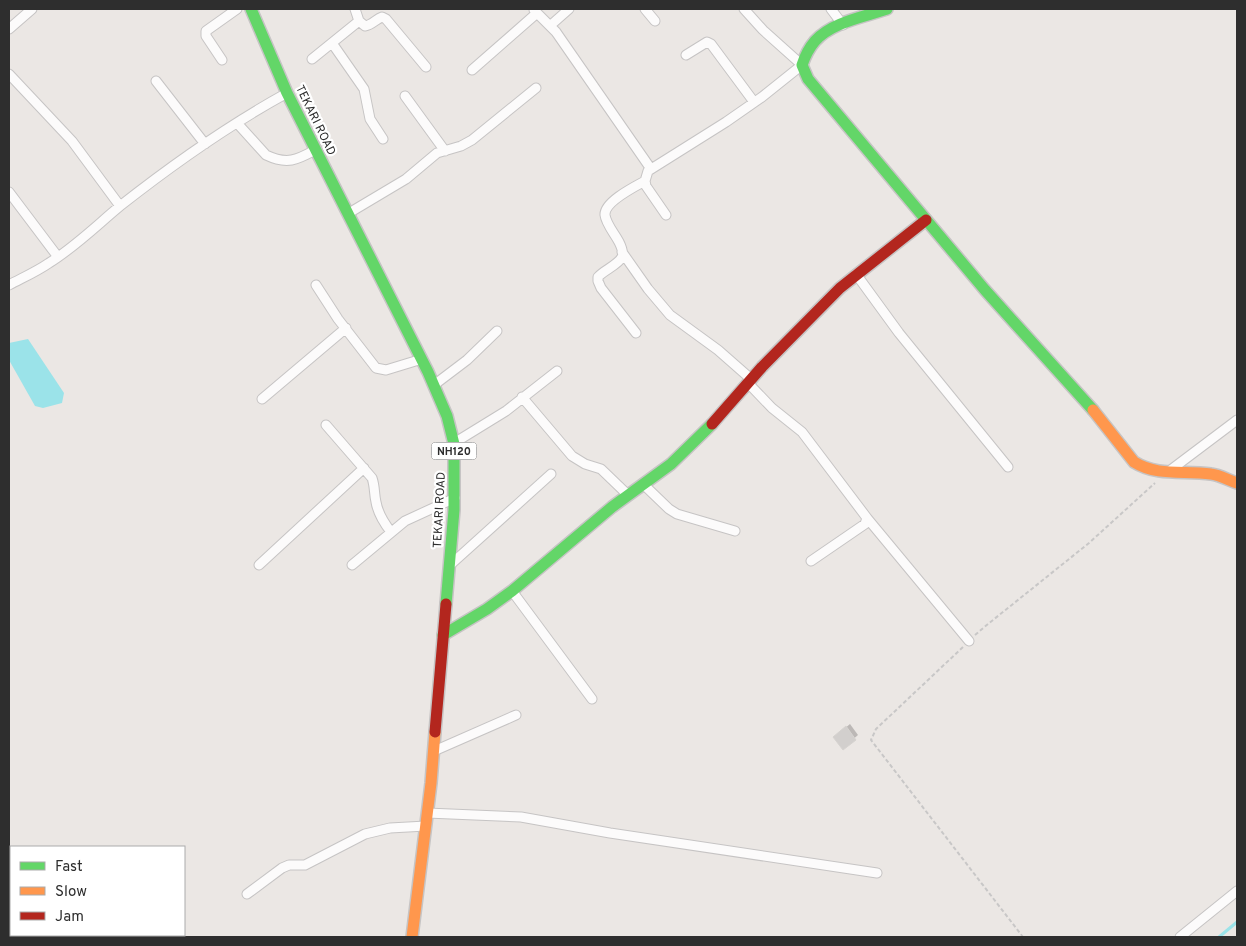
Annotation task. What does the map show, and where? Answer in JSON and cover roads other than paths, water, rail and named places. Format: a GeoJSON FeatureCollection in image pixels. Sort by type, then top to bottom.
{"type":"FeatureCollection","features":[{"type":"Feature","properties":{"kind":"main road","name":"TEKARI ROAD"},"geometry":{"type":"LineString","coordinates":[[251,9],[287,93],[422,359],[446,414],[454,443],[455,498],[434,751],[412,937]]}},
{"type":"Feature","properties":{"kind":"main road"},"geometry":{"type":"LineString","coordinates":[[887,9],[843,25],[818,38],[808,50],[802,64],[808,79],[985,290],[1084,398],[1134,462],[1143,469],[1152,472],[1213,474],[1237,483]]}},
{"type":"Feature","properties":{"kind":"main road"},"geometry":{"type":"LineString","coordinates":[[443,635],[487,609],[512,591],[628,495],[690,447],[750,381],[856,274],[926,220]]}},
{"type":"Feature","properties":{"kind":"street"},"geometry":{"type":"LineString","coordinates":[[9,29],[32,9]]}},
{"type":"Feature","properties":{"kind":"street"},"geometry":{"type":"LineString","coordinates":[[222,60],[206,36],[206,31],[237,9]]}},
{"type":"Feature","properties":{"kind":"street"},"geometry":{"type":"LineString","coordinates":[[355,9],[359,21],[365,26],[369,26],[378,18],[386,19],[426,67]]}},
{"type":"Feature","properties":{"kind":"street"},"geometry":{"type":"LineString","coordinates":[[548,24],[552,24],[569,9]]}},
{"type":"Feature","properties":{"kind":"street"},"geometry":{"type":"LineString","coordinates":[[645,9],[655,21]]}},
{"type":"Feature","properties":{"kind":"street"},"geometry":{"type":"LineString","coordinates":[[666,215],[648,190],[645,181],[646,175],[651,169],[754,102],[802,64],[763,30],[744,9]]}},
{"type":"Feature","properties":{"kind":"street"},"geometry":{"type":"LineString","coordinates":[[831,9],[843,25]]}},
{"type":"Feature","properties":{"kind":"street"},"geometry":{"type":"LineString","coordinates":[[472,70],[535,11],[556,32],[651,169]]}},
{"type":"Feature","properties":{"kind":"street"},"geometry":{"type":"LineString","coordinates":[[312,59],[359,21]]}},
{"type":"Feature","properties":{"kind":"street"},"geometry":{"type":"LineString","coordinates":[[686,55],[707,42],[711,44],[754,102]]}},
{"type":"Feature","properties":{"kind":"street"},"geometry":{"type":"LineString","coordinates":[[332,43],[364,88],[370,119],[383,139]]}},
{"type":"Feature","properties":{"kind":"street"},"geometry":{"type":"LineString","coordinates":[[9,74],[72,141],[120,206]]}},
{"type":"Feature","properties":{"kind":"street"},"geometry":{"type":"LineString","coordinates":[[156,81],[205,144]]}},
{"type":"Feature","properties":{"kind":"street"},"geometry":{"type":"LineString","coordinates":[[349,213],[406,179],[433,156],[472,140],[536,88]]}},
{"type":"Feature","properties":{"kind":"street"},"geometry":{"type":"LineString","coordinates":[[9,285],[48,264],[83,239],[120,206],[205,144],[287,93]]}},
{"type":"Feature","properties":{"kind":"street"},"geometry":{"type":"LineString","coordinates":[[405,96],[445,151]]}},
{"type":"Feature","properties":{"kind":"street"},"geometry":{"type":"LineString","coordinates":[[237,123],[266,156],[270,158],[292,161],[315,150]]}},
{"type":"Feature","properties":{"kind":"street"},"geometry":{"type":"LineString","coordinates":[[636,333],[601,288],[598,276],[622,257],[621,246],[606,218],[606,208],[628,190],[645,181]]}},
{"type":"Feature","properties":{"kind":"street"},"geometry":{"type":"LineString","coordinates":[[9,192],[58,257]]}},
{"type":"Feature","properties":{"kind":"street"},"geometry":{"type":"LineString","coordinates":[[622,252],[670,315],[718,350],[750,381],[772,408],[802,432],[867,518],[969,641]]}},
{"type":"Feature","properties":{"kind":"street"},"geometry":{"type":"LineString","coordinates":[[856,274],[899,333],[1008,467]]}},
{"type":"Feature","properties":{"kind":"street"},"geometry":{"type":"LineString","coordinates":[[316,285],[372,364],[381,370],[386,370],[422,359]]}},
{"type":"Feature","properties":{"kind":"street"},"geometry":{"type":"LineString","coordinates":[[262,399],[346,328]]}},
{"type":"Feature","properties":{"kind":"street"},"geometry":{"type":"LineString","coordinates":[[434,385],[467,360],[497,331]]}},
{"type":"Feature","properties":{"kind":"street"},"geometry":{"type":"LineString","coordinates":[[454,443],[506,411],[556,371]]}},
{"type":"Feature","properties":{"kind":"street"},"geometry":{"type":"LineString","coordinates":[[522,397],[572,456],[585,464],[601,469],[628,495]]}},
{"type":"Feature","properties":{"kind":"street"},"geometry":{"type":"LineString","coordinates":[[1168,472],[1237,420]]}},
{"type":"Feature","properties":{"kind":"street"},"geometry":{"type":"LineString","coordinates":[[326,425],[364,468],[374,483],[376,505],[380,516],[391,532]]}},
{"type":"Feature","properties":{"kind":"street"},"geometry":{"type":"LineString","coordinates":[[259,565],[364,468]]}},
{"type":"Feature","properties":{"kind":"street"},"geometry":{"type":"LineString","coordinates":[[449,566],[551,474]]}},
{"type":"Feature","properties":{"kind":"street"},"geometry":{"type":"LineString","coordinates":[[643,484],[669,509],[677,514],[736,531]]}},
{"type":"Feature","properties":{"kind":"street"},"geometry":{"type":"LineString","coordinates":[[352,565],[391,532],[417,515],[455,498]]}},
{"type":"Feature","properties":{"kind":"street"},"geometry":{"type":"LineString","coordinates":[[811,561],[865,524],[867,518]]}},
{"type":"Feature","properties":{"kind":"street"},"geometry":{"type":"LineString","coordinates":[[512,591],[592,699]]}},
{"type":"Feature","properties":{"kind":"street"},"geometry":{"type":"LineString","coordinates":[[434,751],[516,715]]}},
{"type":"Feature","properties":{"kind":"street"},"geometry":{"type":"LineString","coordinates":[[427,813],[521,818],[877,873]]}},
{"type":"Feature","properties":{"kind":"street"},"geometry":{"type":"LineString","coordinates":[[247,894],[282,868],[290,865],[305,864],[365,834],[390,828],[426,826]]}},
{"type":"Feature","properties":{"kind":"street"},"geometry":{"type":"LineString","coordinates":[[1180,937],[1237,891]]}},
{"type":"Feature","properties":{"kind":"water"},"geometry":{"type":"Polygon","coordinates":[[[28,339],[64,393],[62,403],[43,408],[35,406],[9,360],[9,343],[28,339]]]}},
{"type":"Feature","properties":{"kind":"waterway"},"geometry":{"type":"LineString","coordinates":[[1219,937],[1237,922]]}}]}
